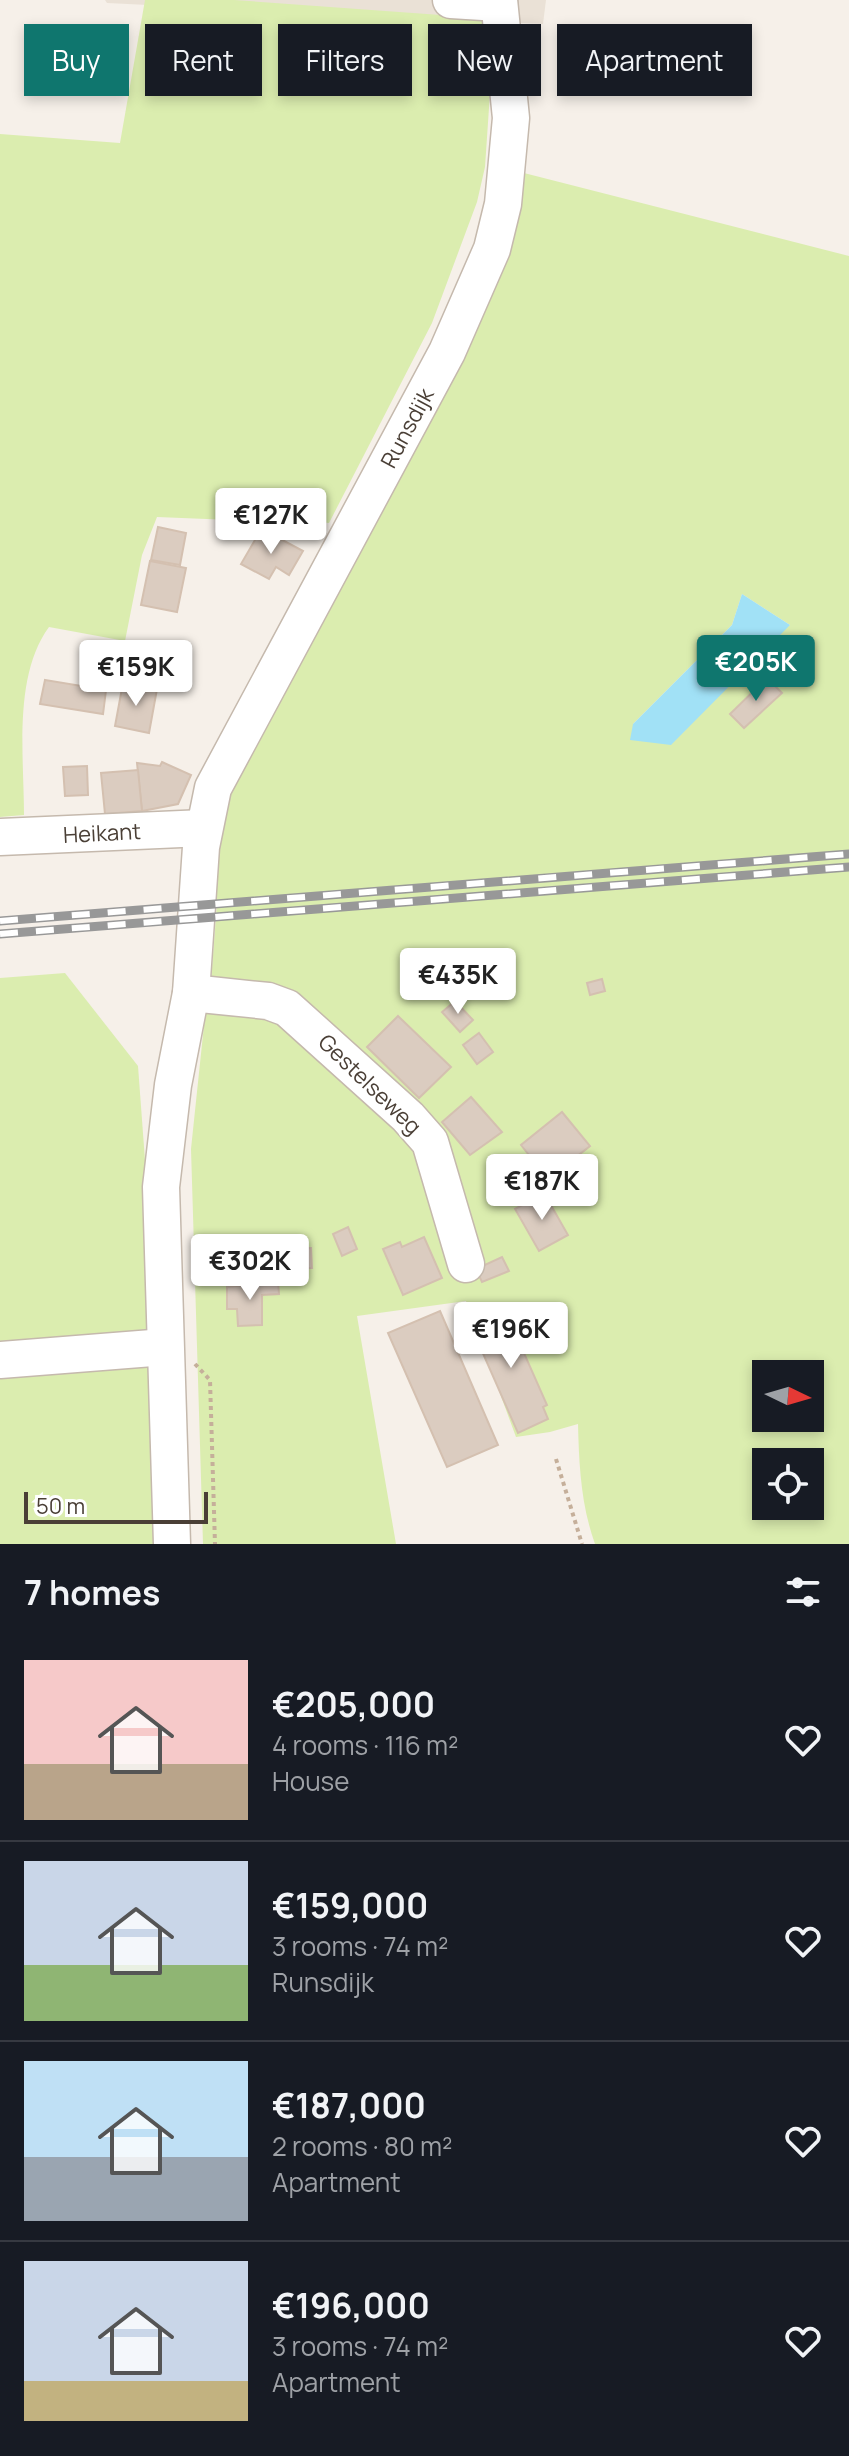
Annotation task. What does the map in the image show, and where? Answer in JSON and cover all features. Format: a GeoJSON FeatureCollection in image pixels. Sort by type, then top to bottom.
{"type":"FeatureCollection","features":[{"type":"Feature","properties":{"kind":"street"},"geometry":{"type":"LineString","coordinates":[[451,0],[499,1]]}},
{"type":"Feature","properties":{"kind":"street","name":"Runsdijk"},"geometry":{"type":"LineString","coordinates":[[204,828],[213,788],[447,352],[492,249],[503,204],[511,118],[499,1]]}},
{"type":"Feature","properties":{"kind":"street"},"geometry":{"type":"LineString","coordinates":[[172,1544],[161,1187],[173,1085],[191,993],[197,883],[204,828]]}},
{"type":"Feature","properties":{"kind":"street","name":"Heikant"},"geometry":{"type":"LineString","coordinates":[[0,837],[204,828]]}},
{"type":"Feature","properties":{"kind":"street","name":"Gestelseweg"},"geometry":{"type":"LineString","coordinates":[[191,993],[268,1001],[287,1008],[408,1117],[430,1142],[466,1264]]}},
{"type":"Feature","properties":{"kind":"street"},"geometry":{"type":"LineString","coordinates":[[0,1360],[165,1347]]}},
{"type":"Feature","properties":{"kind":"path"},"geometry":{"type":"LineString","coordinates":[[165,1347],[203,1368],[210,1380],[215,1544]]}},
{"type":"Feature","properties":{"kind":"path"},"geometry":{"type":"LineString","coordinates":[[556,1459],[582,1544]]}},
{"type":"Feature","properties":{"kind":"shaded area"},"geometry":{"type":"Polygon","coordinates":[[[105,0],[546,0],[543,24],[107,3],[105,0]]]}},
{"type":"Feature","properties":{"kind":"green space"},"geometry":{"type":"Polygon","coordinates":[[[145,0],[234,0],[482,18],[483,24],[428,24],[428,96],[490,96],[485,167],[477,202],[432,323],[329,523],[275,517],[257,521],[157,517],[142,555],[125,641],[49,627],[38,647],[25,693],[22,743],[24,815],[0,817],[0,134],[120,143],[145,0]]]}},
{"type":"Feature","properties":{"kind":"green space"},"geometry":{"type":"Polygon","coordinates":[[[524,173],[849,256],[849,1544],[595,1544],[584,1500],[578,1424],[516,1437],[466,1301],[357,1316],[396,1544],[203,1544],[191,1149],[206,1006],[271,1010],[437,1128],[295,999],[211,981],[217,903],[214,837],[217,804],[388,501],[451,378],[524,173]],[[742,594],[732,625],[633,724],[790,625],[742,594]]]}},
{"type":"Feature","properties":{"kind":"green space"},"geometry":{"type":"Polygon","coordinates":[[[65,973],[138,1066],[158,1335],[0,1348],[0,978],[65,973]]]}},
{"type":"Feature","properties":{"kind":"green space"},"geometry":{"type":"Polygon","coordinates":[[[163,1364],[164,1544],[0,1544],[0,1374],[163,1364]]]}},
{"type":"Feature","properties":{"kind":"water"},"geometry":{"type":"Polygon","coordinates":[[[742,594],[790,625],[671,745],[630,740],[633,724],[732,625],[742,594]]]}},
{"type":"Feature","properties":{"kind":"building"},"geometry":{"type":"Polygon","coordinates":[[[158,527],[186,533],[180,565],[151,560],[158,527]]]}},
{"type":"Feature","properties":{"kind":"building"},"geometry":{"type":"Polygon","coordinates":[[[259,533],[270,539],[273,535],[303,551],[289,575],[276,567],[269,579],[241,564],[259,533]]]}},
{"type":"Feature","properties":{"kind":"building"},"geometry":{"type":"Polygon","coordinates":[[[150,561],[186,568],[177,612],[141,605],[150,561]]]}},
{"type":"Feature","properties":{"kind":"building"},"geometry":{"type":"Polygon","coordinates":[[[786,664],[798,676],[786,686],[775,675],[786,664]]]}},
{"type":"Feature","properties":{"kind":"building"},"geometry":{"type":"Polygon","coordinates":[[[767,678],[782,693],[744,728],[730,714],[767,678]]]}},
{"type":"Feature","properties":{"kind":"building"},"geometry":{"type":"Polygon","coordinates":[[[45,680],[106,690],[103,714],[40,704],[45,680]]]}},
{"type":"Feature","properties":{"kind":"building"},"geometry":{"type":"Polygon","coordinates":[[[123,683],[157,689],[149,733],[115,726],[123,683]]]}},
{"type":"Feature","properties":{"kind":"building"},"geometry":{"type":"Polygon","coordinates":[[[162,762],[191,775],[178,804],[142,811],[137,763],[160,766],[162,762]]]}},
{"type":"Feature","properties":{"kind":"building"},"geometry":{"type":"Polygon","coordinates":[[[87,766],[88,795],[65,796],[63,767],[87,766]]]}},
{"type":"Feature","properties":{"kind":"building"},"geometry":{"type":"Polygon","coordinates":[[[138,770],[142,811],[105,814],[101,773],[138,770]]]}},
{"type":"Feature","properties":{"kind":"building"},"geometry":{"type":"Polygon","coordinates":[[[602,979],[605,991],[590,995],[587,983],[602,979]]]}},
{"type":"Feature","properties":{"kind":"building"},"geometry":{"type":"Polygon","coordinates":[[[455,1001],[473,1020],[460,1032],[442,1012],[455,1001]]]}},
{"type":"Feature","properties":{"kind":"building"},"geometry":{"type":"Polygon","coordinates":[[[398,1016],[451,1067],[419,1098],[367,1047],[398,1016]]]}},
{"type":"Feature","properties":{"kind":"building"},"geometry":{"type":"Polygon","coordinates":[[[479,1033],[493,1052],[477,1064],[463,1045],[479,1033]]]}},
{"type":"Feature","properties":{"kind":"building"},"geometry":{"type":"Polygon","coordinates":[[[471,1097],[502,1132],[470,1155],[442,1122],[471,1097]]]}},
{"type":"Feature","properties":{"kind":"building"},"geometry":{"type":"Polygon","coordinates":[[[562,1112],[590,1146],[548,1179],[521,1145],[562,1112]]]}},
{"type":"Feature","properties":{"kind":"building"},"geometry":{"type":"Polygon","coordinates":[[[544,1193],[568,1235],[539,1251],[515,1209],[544,1193]]]}},
{"type":"Feature","properties":{"kind":"building"},"geometry":{"type":"Polygon","coordinates":[[[348,1227],[357,1249],[342,1256],[333,1234],[348,1227]]]}},
{"type":"Feature","properties":{"kind":"building"},"geometry":{"type":"Polygon","coordinates":[[[424,1237],[442,1278],[403,1295],[383,1249],[400,1242],[402,1247],[424,1237]]]}},
{"type":"Feature","properties":{"kind":"building"},"geometry":{"type":"Polygon","coordinates":[[[311,1248],[312,1268],[276,1269],[276,1249],[311,1248]]]}},
{"type":"Feature","properties":{"kind":"building"},"geometry":{"type":"Polygon","coordinates":[[[502,1257],[509,1271],[482,1282],[476,1269],[502,1257]]]}},
{"type":"Feature","properties":{"kind":"building"},"geometry":{"type":"Polygon","coordinates":[[[278,1282],[279,1294],[262,1295],[262,1325],[238,1326],[237,1309],[227,1309],[227,1287],[278,1282]]]}},
{"type":"Feature","properties":{"kind":"building"},"geometry":{"type":"Polygon","coordinates":[[[504,1308],[547,1405],[543,1407],[548,1419],[518,1433],[470,1324],[504,1308]]]}},
{"type":"Feature","properties":{"kind":"building"},"geometry":{"type":"Polygon","coordinates":[[[440,1311],[498,1445],[447,1467],[388,1333],[440,1311]]]}},
{"type":"Feature","properties":{"kind":"railway"},"geometry":{"type":"LineString","coordinates":[[0,921],[849,854]]}},
{"type":"Feature","properties":{"kind":"railway"},"geometry":{"type":"LineString","coordinates":[[0,934],[849,867]]}}]}
